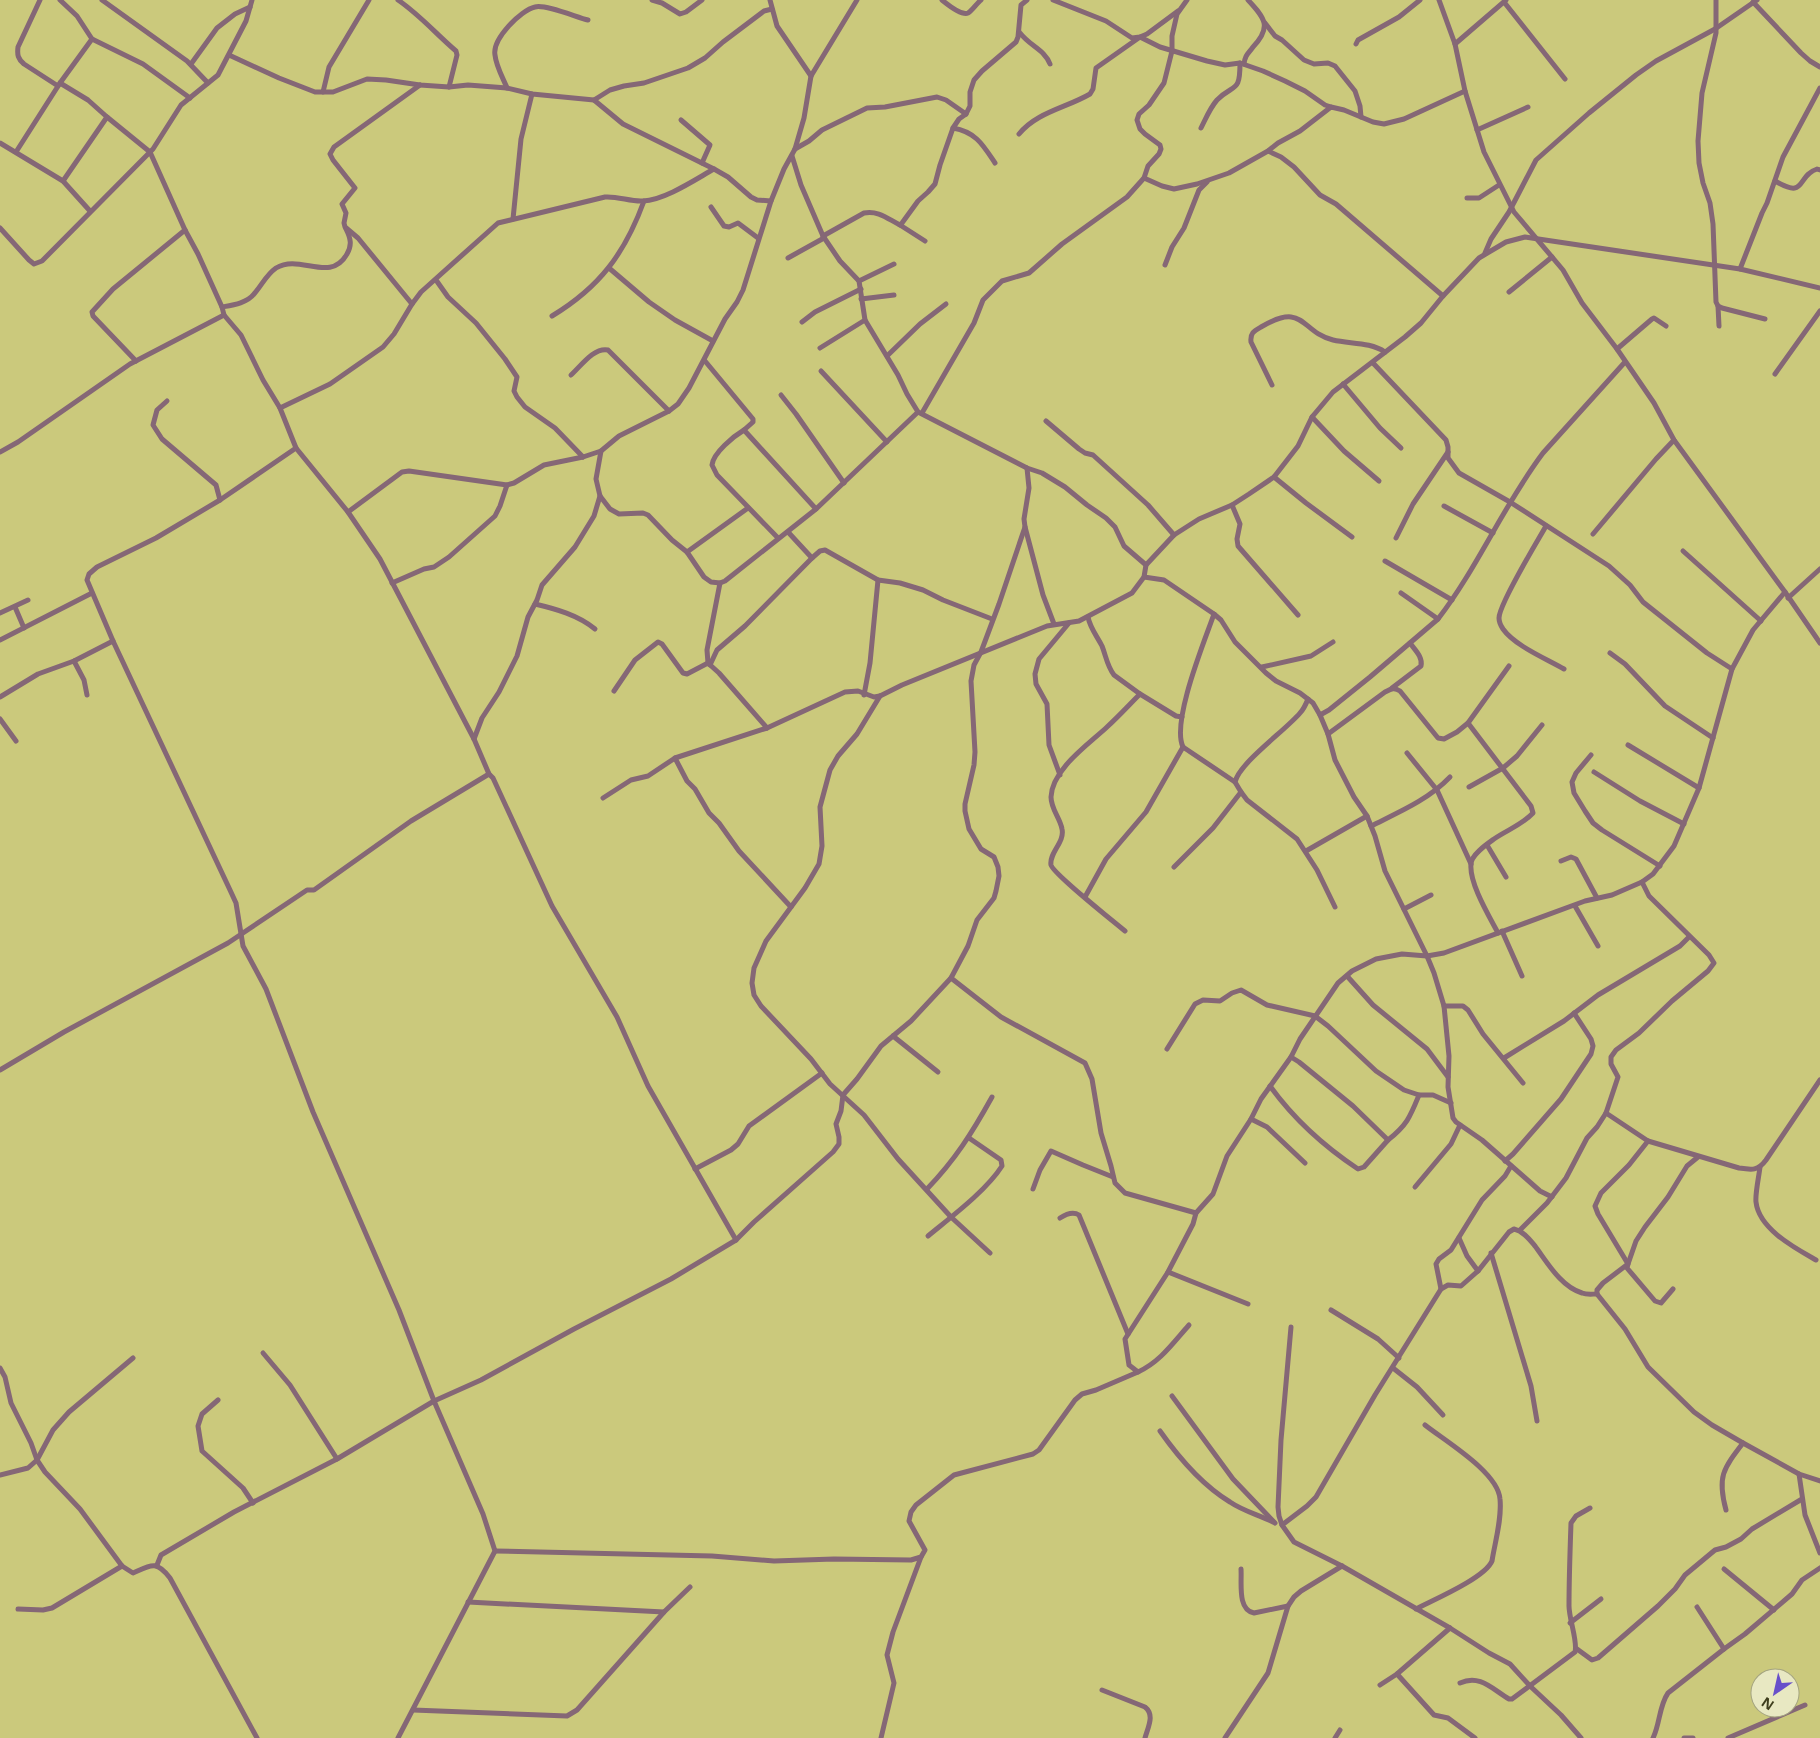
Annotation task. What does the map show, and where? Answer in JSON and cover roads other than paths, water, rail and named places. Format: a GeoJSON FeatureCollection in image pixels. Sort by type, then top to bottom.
{"type":"FeatureCollection","features":[{"type":"Feature","properties":{"kind":"street"},"geometry":{"type":"LineString","coordinates":[[40,0],[18,47],[17,54],[19,60],[59,84],[75,90],[106,118],[150,152],[185,230],[198,254],[224,315],[241,335],[263,380],[280,408],[296,448],[348,512],[380,559],[474,739],[552,906],[617,1017],[648,1086],[736,1240]]}},
{"type":"Feature","properties":{"kind":"street"},"geometry":{"type":"LineString","coordinates":[[60,0],[77,16],[92,39],[150,68],[190,98]]}},
{"type":"Feature","properties":{"kind":"street"},"geometry":{"type":"LineString","coordinates":[[102,0],[191,64],[208,83]]}},
{"type":"Feature","properties":{"kind":"street"},"geometry":{"type":"LineString","coordinates":[[0,228],[28,260],[38,264],[150,152],[176,112],[218,75],[246,21],[252,0]]}},
{"type":"Feature","properties":{"kind":"street"},"geometry":{"type":"LineString","coordinates":[[362,0],[365,8]]}},
{"type":"Feature","properties":{"kind":"street"},"geometry":{"type":"LineString","coordinates":[[323,92],[329,67],[369,0]]}},
{"type":"Feature","properties":{"kind":"street"},"geometry":{"type":"LineString","coordinates":[[398,0],[456,50],[457,55],[448,87]]}},
{"type":"Feature","properties":{"kind":"street"},"geometry":{"type":"LineString","coordinates":[[535,0],[535,7]]}},
{"type":"Feature","properties":{"kind":"street"},"geometry":{"type":"LineString","coordinates":[[652,0],[662,3],[680,14],[686,12],[702,0]]}},
{"type":"Feature","properties":{"kind":"street"},"geometry":{"type":"LineString","coordinates":[[770,0],[777,26],[811,76]]}},
{"type":"Feature","properties":{"kind":"street"},"geometry":{"type":"LineString","coordinates":[[348,512],[402,472],[409,471],[508,486],[544,465],[583,457],[601,451],[619,436],[669,411],[678,404],[690,388],[705,361],[713,341],[743,290],[771,201],[784,169],[795,149],[806,111],[811,76],[857,0]]}},
{"type":"Feature","properties":{"kind":"street"},"geometry":{"type":"LineString","coordinates":[[942,0],[961,12],[966,13],[980,0]]}},
{"type":"Feature","properties":{"kind":"street"},"geometry":{"type":"LineString","coordinates":[[900,225],[918,201],[935,184],[940,165],[958,119],[966,114],[970,106],[970,92],[974,80],[1016,42],[1020,33],[1021,5],[1027,0]]}},
{"type":"Feature","properties":{"kind":"street"},"geometry":{"type":"LineString","coordinates":[[1053,0],[1106,21],[1132,38],[1140,37],[1172,51],[1225,65],[1242,64],[1285,81],[1305,91],[1324,105],[1344,110],[1373,122],[1384,124],[1404,119],[1466,91]]}},
{"type":"Feature","properties":{"kind":"street"},"geometry":{"type":"LineString","coordinates":[[601,451],[596,479],[600,496],[610,509],[619,514],[648,515],[672,540],[687,552],[704,576],[711,582],[720,583],[725,581],[816,509],[920,412],[974,323],[983,300],[997,285],[1008,279],[1029,273],[1087,224],[1117,206],[1144,178],[1148,166],[1161,149],[1160,145],[1140,129],[1137,120],[1139,114],[1149,105],[1164,83],[1172,51],[1172,36],[1177,14],[1187,0]]}},
{"type":"Feature","properties":{"kind":"street"},"geometry":{"type":"LineString","coordinates":[[1248,0],[1275,36],[1304,60],[1314,64],[1328,63],[1335,66],[1355,91],[1361,117]]}},
{"type":"Feature","properties":{"kind":"street"},"geometry":{"type":"LineString","coordinates":[[1356,44],[1358,40],[1371,31],[1382,28],[1420,0]]}},
{"type":"Feature","properties":{"kind":"street"},"geometry":{"type":"LineString","coordinates":[[1439,0],[1455,44],[1466,91],[1484,152],[1514,212],[1563,270],[1582,303],[1617,349],[1654,403],[1674,440],[1785,592],[1820,644]]}},
{"type":"Feature","properties":{"kind":"street"},"geometry":{"type":"LineString","coordinates":[[1716,0],[1716,33],[1702,92],[1698,141],[1699,163],[1703,184],[1710,203],[1719,326]]}},
{"type":"Feature","properties":{"kind":"street"},"geometry":{"type":"LineString","coordinates":[[1455,44],[1505,1],[1564,79]]}},
{"type":"Feature","properties":{"kind":"street"},"geometry":{"type":"LineString","coordinates":[[1485,253],[1536,160],[1589,113],[1656,61],[1715,29],[1755,1],[1801,53],[1820,67]]}},
{"type":"Feature","properties":{"kind":"street"},"geometry":{"type":"LineString","coordinates":[[191,64],[217,28],[235,14],[250,7]]}},
{"type":"Feature","properties":{"kind":"street"},"geometry":{"type":"LineString","coordinates":[[507,88],[495,55],[495,48],[505,28],[535,7],[549,8],[588,20]]}},
{"type":"Feature","properties":{"kind":"street"},"geometry":{"type":"LineString","coordinates":[[1019,134],[1024,127],[1038,118],[1090,94],[1093,89],[1096,68],[1182,8]]}},
{"type":"Feature","properties":{"kind":"street"},"geometry":{"type":"LineString","coordinates":[[594,100],[610,90],[644,83],[688,68],[705,58],[764,11],[772,9]]}},
{"type":"Feature","properties":{"kind":"street"},"geometry":{"type":"LineString","coordinates":[[1201,128],[1216,101],[1232,90],[1239,81],[1245,56],[1262,37],[1265,23]]}},
{"type":"Feature","properties":{"kind":"street"},"geometry":{"type":"LineString","coordinates":[[1020,33],[1030,44],[1044,53],[1050,64]]}},
{"type":"Feature","properties":{"kind":"street"},"geometry":{"type":"LineString","coordinates":[[16,152],[59,84],[92,39]]}},
{"type":"Feature","properties":{"kind":"street"},"geometry":{"type":"LineString","coordinates":[[229,55],[315,92],[333,92],[367,79],[420,86],[448,87],[468,85],[507,88],[532,94],[594,100],[623,124],[702,162],[728,177],[751,197],[757,200],[771,201]]}},
{"type":"Feature","properties":{"kind":"street"},"geometry":{"type":"LineString","coordinates":[[222,307],[236,304],[253,295],[261,282],[269,274],[285,264],[297,262],[317,268],[327,268],[337,264],[344,258],[350,248],[351,241],[345,227],[346,213],[342,204],[355,188],[333,160],[331,151],[360,127],[420,86]]}},
{"type":"Feature","properties":{"kind":"street"},"geometry":{"type":"LineString","coordinates":[[1740,269],[1783,158],[1820,88]]}},
{"type":"Feature","properties":{"kind":"street"},"geometry":{"type":"LineString","coordinates":[[512,219],[522,139],[532,94]]}},
{"type":"Feature","properties":{"kind":"street"},"geometry":{"type":"LineString","coordinates":[[795,149],[809,141],[822,130],[867,108],[937,98],[946,100],[966,114]]}},
{"type":"Feature","properties":{"kind":"street"},"geometry":{"type":"LineString","coordinates":[[1144,178],[1174,189],[1230,173],[1310,125],[1331,107]]}},
{"type":"Feature","properties":{"kind":"street"},"geometry":{"type":"LineString","coordinates":[[1477,130],[1528,107]]}},
{"type":"Feature","properties":{"kind":"street"},"geometry":{"type":"LineString","coordinates":[[63,181],[106,118]]}},
{"type":"Feature","properties":{"kind":"street"},"geometry":{"type":"LineString","coordinates":[[681,120],[710,145],[702,162]]}},
{"type":"Feature","properties":{"kind":"street"},"geometry":{"type":"LineString","coordinates":[[954,128],[967,130],[995,163]]}},
{"type":"Feature","properties":{"kind":"street"},"geometry":{"type":"LineString","coordinates":[[0,143],[63,181],[90,211]]}},
{"type":"Feature","properties":{"kind":"street"},"geometry":{"type":"LineString","coordinates":[[1268,151],[1281,157],[1294,167],[1320,195],[1336,204],[1443,296]]}},
{"type":"Feature","properties":{"kind":"street"},"geometry":{"type":"LineString","coordinates":[[792,156],[801,185],[824,237],[840,260],[859,281],[865,320],[920,412],[1027,468],[1042,473],[1065,487],[1116,527],[1124,546],[1146,565]]}},
{"type":"Feature","properties":{"kind":"street"},"geometry":{"type":"LineString","coordinates":[[280,408],[330,384],[379,351],[394,334],[421,292],[498,222],[612,196],[644,202],[682,188],[714,169]]}},
{"type":"Feature","properties":{"kind":"street"},"geometry":{"type":"LineString","coordinates":[[1775,180],[1782,185],[1795,188],[1812,170],[1820,170]]}},
{"type":"Feature","properties":{"kind":"street"},"geometry":{"type":"LineString","coordinates":[[1165,265],[1172,246],[1184,228],[1199,190],[1209,180]]}},
{"type":"Feature","properties":{"kind":"street"},"geometry":{"type":"LineString","coordinates":[[1467,198],[1479,198],[1499,185]]}},
{"type":"Feature","properties":{"kind":"street"},"geometry":{"type":"LineString","coordinates":[[552,316],[574,302],[609,268],[634,228],[644,202]]}},
{"type":"Feature","properties":{"kind":"street"},"geometry":{"type":"LineString","coordinates":[[711,207],[724,226],[729,227],[738,223],[758,238]]}},
{"type":"Feature","properties":{"kind":"street"},"geometry":{"type":"LineString","coordinates":[[788,258],[864,213],[871,212],[900,225],[925,241]]}},
{"type":"Feature","properties":{"kind":"street"},"geometry":{"type":"LineString","coordinates":[[345,227],[358,238],[412,304]]}},
{"type":"Feature","properties":{"kind":"street"},"geometry":{"type":"LineString","coordinates":[[136,361],[92,312],[113,289],[185,230]]}},
{"type":"Feature","properties":{"kind":"street"},"geometry":{"type":"LineString","coordinates":[[602,798],[631,780],[648,776],[675,758],[766,728],[844,692],[858,691],[874,697],[880,696],[981,652],[1054,624],[1069,623],[1088,618],[1132,593],[1144,577],[1146,565],[1174,535],[1199,519],[1232,505],[1274,477],[1298,446],[1312,417],[1333,392],[1373,363],[1421,323],[1443,296],[1485,253],[1506,242],[1525,237],[1740,269],[1820,288]]}},
{"type":"Feature","properties":{"kind":"street"},"geometry":{"type":"LineString","coordinates":[[1509,292],[1552,256]]}},
{"type":"Feature","properties":{"kind":"street"},"geometry":{"type":"LineString","coordinates":[[859,281],[894,264]]}},
{"type":"Feature","properties":{"kind":"street"},"geometry":{"type":"LineString","coordinates":[[609,268],[649,302],[675,320],[713,341]]}},
{"type":"Feature","properties":{"kind":"street"},"geometry":{"type":"LineString","coordinates":[[436,280],[448,298],[476,323],[505,359],[517,377],[514,391],[517,398],[525,407],[555,428],[583,457]]}},
{"type":"Feature","properties":{"kind":"street"},"geometry":{"type":"LineString","coordinates":[[802,322],[815,312],[861,289]]}},
{"type":"Feature","properties":{"kind":"street"},"geometry":{"type":"LineString","coordinates":[[862,299],[894,295]]}},
{"type":"Feature","properties":{"kind":"street"},"geometry":{"type":"LineString","coordinates":[[887,356],[920,324],[946,304]]}},
{"type":"Feature","properties":{"kind":"street"},"geometry":{"type":"LineString","coordinates":[[1718,306],[1765,319]]}},
{"type":"Feature","properties":{"kind":"street"},"geometry":{"type":"LineString","coordinates":[[1774,374],[1820,311]]}},
{"type":"Feature","properties":{"kind":"street"},"geometry":{"type":"LineString","coordinates":[[0,452],[18,442],[136,361],[224,315]]}},
{"type":"Feature","properties":{"kind":"street"},"geometry":{"type":"LineString","coordinates":[[1272,386],[1250,337],[1252,332],[1275,321],[1289,317],[1297,318],[1319,333],[1332,339],[1376,346],[1385,352]]}},
{"type":"Feature","properties":{"kind":"street"},"geometry":{"type":"LineString","coordinates":[[1617,349],[1654,318],[1666,326]]}},
{"type":"Feature","properties":{"kind":"street"},"geometry":{"type":"LineString","coordinates":[[820,348],[865,320]]}},
{"type":"Feature","properties":{"kind":"street"},"geometry":{"type":"LineString","coordinates":[[571,375],[593,354],[604,349],[608,350],[669,411]]}},
{"type":"Feature","properties":{"kind":"street"},"geometry":{"type":"LineString","coordinates":[[705,361],[753,419],[751,426],[735,436],[714,457],[712,465],[717,475],[778,538]]}},
{"type":"Feature","properties":{"kind":"street"},"geometry":{"type":"LineString","coordinates":[[1320,715],[1336,704],[1438,619],[1474,568],[1510,502],[1543,453],[1625,362]]}},
{"type":"Feature","properties":{"kind":"street"},"geometry":{"type":"LineString","coordinates":[[1373,363],[1446,440],[1448,458],[1459,473],[1510,502],[1609,566],[1630,586],[1643,602],[1707,653],[1732,669]]}},
{"type":"Feature","properties":{"kind":"street"},"geometry":{"type":"LineString","coordinates":[[821,371],[887,442]]}},
{"type":"Feature","properties":{"kind":"street"},"geometry":{"type":"LineString","coordinates":[[1342,384],[1380,428],[1401,448]]}},
{"type":"Feature","properties":{"kind":"street"},"geometry":{"type":"LineString","coordinates":[[781,394],[844,483]]}},
{"type":"Feature","properties":{"kind":"street"},"geometry":{"type":"LineString","coordinates":[[167,401],[157,410],[153,425],[162,438],[216,485],[220,500]]}},
{"type":"Feature","properties":{"kind":"street"},"geometry":{"type":"LineString","coordinates":[[1312,417],[1344,452],[1379,481]]}},
{"type":"Feature","properties":{"kind":"street"},"geometry":{"type":"LineString","coordinates":[[1046,421],[1079,449],[1093,455],[1156,514],[1174,535]]}},
{"type":"Feature","properties":{"kind":"street"},"geometry":{"type":"LineString","coordinates":[[744,430],[816,509]]}},
{"type":"Feature","properties":{"kind":"street"},"geometry":{"type":"LineString","coordinates":[[1593,534],[1674,440]]}},
{"type":"Feature","properties":{"kind":"street"},"geometry":{"type":"LineString","coordinates":[[296,448],[220,500],[156,538],[97,567],[89,574],[88,580],[113,641],[236,903],[243,946],[266,989],[313,1112],[399,1310],[434,1401],[483,1514],[495,1550],[398,1738]]}},
{"type":"Feature","properties":{"kind":"street"},"geometry":{"type":"LineString","coordinates":[[1396,538],[1412,504],[1448,452]]}},
{"type":"Feature","properties":{"kind":"street"},"geometry":{"type":"LineString","coordinates":[[1027,468],[1029,488],[1024,519],[1025,527],[1043,595],[1054,624]]}},
{"type":"Feature","properties":{"kind":"street"},"geometry":{"type":"LineString","coordinates":[[1274,477],[1352,537]]}},
{"type":"Feature","properties":{"kind":"street"},"geometry":{"type":"LineString","coordinates":[[392,583],[424,569],[434,567],[449,557],[495,516],[508,486]]}},
{"type":"Feature","properties":{"kind":"street"},"geometry":{"type":"LineString","coordinates":[[474,739],[482,718],[499,692],[517,656],[528,617],[542,585],[575,547],[594,516],[600,496]]}},
{"type":"Feature","properties":{"kind":"street"},"geometry":{"type":"LineString","coordinates":[[1232,505],[1240,524],[1237,539],[1238,546],[1298,615]]}},
{"type":"Feature","properties":{"kind":"street"},"geometry":{"type":"LineString","coordinates":[[1444,506],[1493,533]]}},
{"type":"Feature","properties":{"kind":"street"},"geometry":{"type":"LineString","coordinates":[[687,552],[748,508]]}},
{"type":"Feature","properties":{"kind":"street"},"geometry":{"type":"LineString","coordinates":[[1546,526],[1507,597],[1499,619],[1502,628],[1512,638],[1564,669]]}},
{"type":"Feature","properties":{"kind":"street"},"geometry":{"type":"LineString","coordinates":[[157,1565],[161,1555],[234,1512],[337,1459],[434,1401],[481,1380],[671,1279],[736,1240],[833,1152],[839,1144],[836,1124],[841,1111],[843,1095],[881,1046],[910,1022],[951,978],[968,946],[977,920],[994,898],[999,876],[998,867],[994,857],[981,848],[969,829],[965,811],[975,752],[972,681],[974,665],[981,652],[1001,599],[1025,527]]}},
{"type":"Feature","properties":{"kind":"street"},"geometry":{"type":"LineString","coordinates":[[788,532],[812,558]]}},
{"type":"Feature","properties":{"kind":"street"},"geometry":{"type":"LineString","coordinates":[[614,691],[635,660],[658,642],[662,644],[683,673],[687,674],[709,664],[717,650],[745,626],[820,551],[826,550],[878,580],[900,583],[923,590],[992,620]]}},
{"type":"Feature","properties":{"kind":"street"},"geometry":{"type":"LineString","coordinates":[[1683,550],[1761,621]]}},
{"type":"Feature","properties":{"kind":"street"},"geometry":{"type":"LineString","coordinates":[[1385,561],[1452,600]]}},
{"type":"Feature","properties":{"kind":"street"},"geometry":{"type":"LineString","coordinates":[[1788,598],[1820,569]]}},
{"type":"Feature","properties":{"kind":"street"},"geometry":{"type":"LineString","coordinates":[[1144,577],[1164,580],[1214,614],[1235,642],[1276,681],[1313,703],[1328,734],[1335,760],[1354,797],[1367,816],[1385,871],[1427,956],[1444,1006],[1450,1103],[1454,1118],[1540,1191],[1552,1198]]}},
{"type":"Feature","properties":{"kind":"street"},"geometry":{"type":"LineString","coordinates":[[864,694],[870,663],[878,580]]}},
{"type":"Feature","properties":{"kind":"street"},"geometry":{"type":"LineString","coordinates":[[720,583],[707,650],[709,664],[766,728]]}},
{"type":"Feature","properties":{"kind":"street"},"geometry":{"type":"LineString","coordinates":[[1138,1372],[1130,1365],[1125,1339],[1139,1320],[1168,1272],[1193,1224],[1196,1213],[1213,1194],[1227,1156],[1252,1119],[1261,1099],[1338,983],[1352,971],[1376,958],[1408,954],[1427,956],[1444,953],[1642,882],[1660,866],[1674,846],[1684,824],[1699,788],[1724,704],[1732,669],[1753,630],[1785,592]]}},
{"type":"Feature","properties":{"kind":"street"},"geometry":{"type":"LineString","coordinates":[[0,640],[92,593]]}},
{"type":"Feature","properties":{"kind":"street"},"geometry":{"type":"LineString","coordinates":[[1401,593],[1438,619]]}},
{"type":"Feature","properties":{"kind":"street"},"geometry":{"type":"LineString","coordinates":[[0,613],[28,600]]}},
{"type":"Feature","properties":{"kind":"street"},"geometry":{"type":"LineString","coordinates":[[535,604],[570,614],[595,629]]}},
{"type":"Feature","properties":{"kind":"street"},"geometry":{"type":"LineString","coordinates":[[14,607],[24,628]]}},
{"type":"Feature","properties":{"kind":"street"},"geometry":{"type":"LineString","coordinates":[[1214,614],[1192,675],[1182,717],[1180,741],[1182,746],[1235,782],[1247,800],[1297,839],[1317,870],[1335,907]]}},
{"type":"Feature","properties":{"kind":"street"},"geometry":{"type":"LineString","coordinates":[[1088,618],[1090,626],[1103,648],[1110,671],[1140,694],[1176,716],[1182,717]]}},
{"type":"Feature","properties":{"kind":"street"},"geometry":{"type":"LineString","coordinates":[[1060,775],[1049,745],[1047,704],[1036,684],[1035,674],[1039,659],[1069,623]]}},
{"type":"Feature","properties":{"kind":"street"},"geometry":{"type":"LineString","coordinates":[[0,697],[38,674],[74,661],[113,641]]}},
{"type":"Feature","properties":{"kind":"street"},"geometry":{"type":"LineString","coordinates":[[1262,667],[1311,656],[1333,642]]}},
{"type":"Feature","properties":{"kind":"street"},"geometry":{"type":"LineString","coordinates":[[1328,734],[1421,666],[1420,656],[1410,643]]}},
{"type":"Feature","properties":{"kind":"street"},"geometry":{"type":"LineString","coordinates":[[1610,653],[1625,664],[1665,706],[1713,738]]}},
{"type":"Feature","properties":{"kind":"street"},"geometry":{"type":"LineString","coordinates":[[74,661],[84,680],[87,695]]}},
{"type":"Feature","properties":{"kind":"street"},"geometry":{"type":"LineString","coordinates":[[1392,688],[1400,691],[1438,738],[1444,739],[1468,723],[1510,666]]}},
{"type":"Feature","properties":{"kind":"street"},"geometry":{"type":"LineString","coordinates":[[1125,931],[1091,905],[1051,865],[1062,830],[1051,799],[1053,786],[1072,759],[1140,694]]}},
{"type":"Feature","properties":{"kind":"street"},"geometry":{"type":"LineString","coordinates":[[880,696],[857,734],[838,756],[830,770],[820,807],[822,854],[812,876],[766,941],[754,968],[752,983],[754,995],[761,1006],[811,1059],[830,1084],[864,1116],[893,1153],[951,1217],[990,1253]]}},
{"type":"Feature","properties":{"kind":"street"},"geometry":{"type":"LineString","coordinates":[[1235,782],[1236,776],[1259,751],[1301,712],[1308,699]]}},
{"type":"Feature","properties":{"kind":"street"},"geometry":{"type":"LineString","coordinates":[[0,720],[16,740]]}},
{"type":"Feature","properties":{"kind":"street"},"geometry":{"type":"LineString","coordinates":[[1468,723],[1503,768],[1521,796],[1531,806],[1533,813],[1520,824],[1494,839],[1473,858],[1470,864]]}},
{"type":"Feature","properties":{"kind":"street"},"geometry":{"type":"LineString","coordinates":[[1469,788],[1503,768],[1518,756],[1542,725]]}},
{"type":"Feature","properties":{"kind":"street"},"geometry":{"type":"LineString","coordinates":[[1628,745],[1699,788]]}},
{"type":"Feature","properties":{"kind":"street"},"geometry":{"type":"LineString","coordinates":[[1085,897],[1106,859],[1146,812],[1182,746]]}},
{"type":"Feature","properties":{"kind":"street"},"geometry":{"type":"LineString","coordinates":[[1407,753],[1437,790],[1470,864],[1479,897],[1500,932],[1522,976]]}},
{"type":"Feature","properties":{"kind":"street"},"geometry":{"type":"LineString","coordinates":[[1591,755],[1576,773],[1572,782],[1574,793],[1584,811],[1593,823],[1602,830],[1660,866]]}},
{"type":"Feature","properties":{"kind":"street"},"geometry":{"type":"LineString","coordinates":[[675,758],[687,781],[695,789],[709,813],[719,823],[739,851],[791,907]]}},
{"type":"Feature","properties":{"kind":"street"},"geometry":{"type":"LineString","coordinates":[[1594,772],[1684,824]]}},
{"type":"Feature","properties":{"kind":"street"},"geometry":{"type":"LineString","coordinates":[[0,1070],[64,1032],[228,943],[308,890],[314,890],[411,821],[489,774]]}},
{"type":"Feature","properties":{"kind":"street"},"geometry":{"type":"LineString","coordinates":[[1371,826],[1413,806],[1437,790],[1450,777]]}},
{"type":"Feature","properties":{"kind":"street"},"geometry":{"type":"LineString","coordinates":[[1174,867],[1212,828],[1242,792]]}},
{"type":"Feature","properties":{"kind":"street"},"geometry":{"type":"LineString","coordinates":[[1306,851],[1367,816]]}},
{"type":"Feature","properties":{"kind":"street"},"geometry":{"type":"LineString","coordinates":[[1487,846],[1506,877]]}},
{"type":"Feature","properties":{"kind":"street"},"geometry":{"type":"LineString","coordinates":[[1561,861],[1571,857],[1576,860],[1597,898]]}},
{"type":"Feature","properties":{"kind":"street"},"geometry":{"type":"LineString","coordinates":[[1520,1230],[1552,1198],[1566,1178],[1587,1138],[1606,1113],[1618,1077],[1610,1064],[1611,1057],[1616,1050],[1639,1033],[1672,1001],[1712,967],[1714,963],[1712,958],[1649,896],[1642,882]]}},
{"type":"Feature","properties":{"kind":"street"},"geometry":{"type":"LineString","coordinates":[[1404,909],[1431,895]]}},
{"type":"Feature","properties":{"kind":"street"},"geometry":{"type":"LineString","coordinates":[[1575,906],[1598,946]]}},
{"type":"Feature","properties":{"kind":"street"},"geometry":{"type":"LineString","coordinates":[[1504,1058],[1574,1013],[1598,995],[1680,946],[1690,937]]}},
{"type":"Feature","properties":{"kind":"street"},"geometry":{"type":"LineString","coordinates":[[1347,976],[1373,1005],[1427,1049],[1448,1077]]}},
{"type":"Feature","properties":{"kind":"street"},"geometry":{"type":"LineString","coordinates":[[951,978],[1002,1017],[1085,1063],[1092,1079],[1101,1133],[1113,1176],[1119,1189],[1125,1193],[1196,1213]]}},
{"type":"Feature","properties":{"kind":"street"},"geometry":{"type":"LineString","coordinates":[[1167,1049],[1195,1004],[1203,1000],[1220,1001],[1237,990],[1245,992],[1267,1005],[1315,1016],[1376,1071],[1404,1090],[1419,1095],[1433,1095],[1450,1103]]}},
{"type":"Feature","properties":{"kind":"street"},"geometry":{"type":"LineString","coordinates":[[1444,1006],[1463,1006],[1468,1010],[1483,1034],[1523,1083]]}},
{"type":"Feature","properties":{"kind":"street"},"geometry":{"type":"LineString","coordinates":[[1505,1161],[1561,1100],[1591,1054],[1593,1046],[1591,1039],[1574,1013]]}},
{"type":"Feature","properties":{"kind":"street"},"geometry":{"type":"LineString","coordinates":[[894,1036],[938,1072]]}},
{"type":"Feature","properties":{"kind":"street"},"geometry":{"type":"LineString","coordinates":[[1290,1057],[1299,1062],[1353,1106],[1388,1140]]}},
{"type":"Feature","properties":{"kind":"street"},"geometry":{"type":"LineString","coordinates":[[695,1169],[731,1150],[738,1144],[749,1126],[822,1072]]}},
{"type":"Feature","properties":{"kind":"street"},"geometry":{"type":"LineString","coordinates":[[1606,1113],[1648,1141],[1678,1149],[1698,1157],[1739,1168],[1755,1170],[1760,1167],[1820,1080]]}},
{"type":"Feature","properties":{"kind":"street"},"geometry":{"type":"LineString","coordinates":[[1270,1086],[1280,1101],[1322,1141],[1358,1169],[1364,1167],[1388,1140],[1403,1128],[1412,1114],[1419,1095]]}},
{"type":"Feature","properties":{"kind":"street"},"geometry":{"type":"LineString","coordinates":[[927,1189],[953,1161],[969,1138],[992,1097]]}},
{"type":"Feature","properties":{"kind":"street"},"geometry":{"type":"LineString","coordinates":[[1252,1119],[1267,1127],[1305,1163]]}},
{"type":"Feature","properties":{"kind":"street"},"geometry":{"type":"LineString","coordinates":[[1415,1187],[1451,1144],[1460,1125]]}},
{"type":"Feature","properties":{"kind":"street"},"geometry":{"type":"LineString","coordinates":[[928,1236],[996,1176],[1002,1166],[1001,1160],[969,1138]]}},
{"type":"Feature","properties":{"kind":"street"},"geometry":{"type":"LineString","coordinates":[[1648,1141],[1629,1165],[1601,1193],[1595,1206],[1636,1280],[1658,1303],[1664,1301],[1673,1289]]}},
{"type":"Feature","properties":{"kind":"street"},"geometry":{"type":"LineString","coordinates":[[1033,1189],[1040,1170],[1051,1151],[1113,1176]]}},
{"type":"Feature","properties":{"kind":"street"},"geometry":{"type":"LineString","coordinates":[[1597,1294],[1597,1290],[1603,1283],[1628,1264],[1636,1241],[1644,1227],[1668,1197],[1687,1166],[1698,1157]]}},
{"type":"Feature","properties":{"kind":"street"},"geometry":{"type":"LineString","coordinates":[[1441,1289],[1436,1264],[1439,1259],[1451,1250],[1482,1200],[1505,1176],[1511,1166]]}},
{"type":"Feature","properties":{"kind":"street"},"geometry":{"type":"LineString","coordinates":[[1760,1167],[1756,1202],[1762,1219],[1785,1242],[1816,1260]]}},
{"type":"Feature","properties":{"kind":"street"},"geometry":{"type":"LineString","coordinates":[[1060,1218],[1065,1214],[1074,1212],[1079,1215],[1128,1334]]}},
{"type":"Feature","properties":{"kind":"street"},"geometry":{"type":"LineString","coordinates":[[1282,1526],[1316,1497],[1441,1289],[1448,1285],[1461,1286],[1478,1271],[1509,1232],[1514,1229],[1520,1230],[1561,1279],[1577,1291],[1584,1294],[1597,1294]]}},
{"type":"Feature","properties":{"kind":"street"},"geometry":{"type":"LineString","coordinates":[[1459,1238],[1467,1256],[1478,1271]]}},
{"type":"Feature","properties":{"kind":"street"},"geometry":{"type":"LineString","coordinates":[[1491,1253],[1531,1386],[1537,1421]]}},
{"type":"Feature","properties":{"kind":"street"},"geometry":{"type":"LineString","coordinates":[[1168,1272],[1248,1304]]}},
{"type":"Feature","properties":{"kind":"street"},"geometry":{"type":"LineString","coordinates":[[1597,1294],[1625,1329],[1648,1367],[1694,1412],[1712,1425],[1799,1474],[1820,1481]]}},
{"type":"Feature","properties":{"kind":"street"},"geometry":{"type":"LineString","coordinates":[[1332,1310],[1378,1339],[1399,1358]]}},
{"type":"Feature","properties":{"kind":"street"},"geometry":{"type":"LineString","coordinates":[[881,1738],[894,1683],[887,1655],[893,1632],[925,1550],[909,1521],[911,1512],[916,1505],[954,1474],[1033,1454],[1040,1450],[1075,1400],[1082,1394],[1096,1390],[1150,1366],[1165,1353],[1189,1325]]}},
{"type":"Feature","properties":{"kind":"street"},"geometry":{"type":"LineString","coordinates":[[1291,1328],[1281,1440],[1278,1507],[1282,1526],[1294,1542],[1342,1566],[1510,1664],[1530,1686],[1562,1715],[1581,1738]]}},
{"type":"Feature","properties":{"kind":"street"},"geometry":{"type":"LineString","coordinates":[[263,1353],[295,1393],[337,1459]]}},
{"type":"Feature","properties":{"kind":"street"},"geometry":{"type":"LineString","coordinates":[[0,1475],[28,1468],[37,1460],[53,1430],[69,1412],[133,1358]]}},
{"type":"Feature","properties":{"kind":"street"},"geometry":{"type":"LineString","coordinates":[[0,1368],[5,1377],[11,1403],[31,1443],[37,1460],[45,1472],[80,1509],[122,1566],[133,1573],[151,1565],[157,1565],[164,1570],[257,1738]]}},
{"type":"Feature","properties":{"kind":"street"},"geometry":{"type":"LineString","coordinates":[[1393,1368],[1417,1387],[1443,1415]]}},
{"type":"Feature","properties":{"kind":"street"},"geometry":{"type":"LineString","coordinates":[[1172,1396],[1233,1479],[1275,1523]]}},
{"type":"Feature","properties":{"kind":"street"},"geometry":{"type":"LineString","coordinates":[[218,1400],[202,1414],[198,1426],[202,1451],[243,1488],[253,1503]]}},
{"type":"Feature","properties":{"kind":"street"},"geometry":{"type":"LineString","coordinates":[[1416,1609],[1472,1579],[1489,1567],[1492,1561],[1500,1506],[1498,1493],[1479,1464],[1425,1425]]}},
{"type":"Feature","properties":{"kind":"street"},"geometry":{"type":"LineString","coordinates":[[1160,1431],[1178,1457],[1217,1493],[1230,1503],[1282,1526]]}},
{"type":"Feature","properties":{"kind":"street"},"geometry":{"type":"LineString","coordinates":[[1726,1510],[1721,1492],[1721,1483],[1726,1466],[1743,1443]]}},
{"type":"Feature","properties":{"kind":"street"},"geometry":{"type":"LineString","coordinates":[[1799,1474],[1806,1515],[1820,1553]]}},
{"type":"Feature","properties":{"kind":"street"},"geometry":{"type":"LineString","coordinates":[[1576,1649],[1592,1660],[1598,1658],[1658,1606],[1675,1589],[1685,1575],[1715,1550],[1741,1540],[1752,1530],[1802,1499]]}},
{"type":"Feature","properties":{"kind":"street"},"geometry":{"type":"LineString","coordinates":[[1460,1683],[1476,1680],[1509,1699],[1576,1652],[1570,1623],[1569,1606],[1572,1523],[1576,1516],[1590,1508]]}},
{"type":"Feature","properties":{"kind":"street"},"geometry":{"type":"LineString","coordinates":[[495,1550],[712,1556],[774,1561],[834,1559],[911,1560],[921,1557]]}},
{"type":"Feature","properties":{"kind":"street"},"geometry":{"type":"LineString","coordinates":[[18,1609],[43,1610],[52,1608],[122,1566]]}},
{"type":"Feature","properties":{"kind":"street"},"geometry":{"type":"LineString","coordinates":[[1225,1738],[1268,1673],[1288,1606],[1294,1597],[1342,1566]]}},
{"type":"Feature","properties":{"kind":"street"},"geometry":{"type":"LineString","coordinates":[[1653,1738],[1657,1730],[1663,1701],[1668,1693],[1745,1634],[1797,1590],[1802,1580],[1820,1568]]}},
{"type":"Feature","properties":{"kind":"street"},"geometry":{"type":"LineString","coordinates":[[1241,1569],[1243,1601],[1245,1608],[1250,1612],[1254,1613],[1288,1606]]}},
{"type":"Feature","properties":{"kind":"street"},"geometry":{"type":"LineString","coordinates":[[1724,1569],[1774,1610]]}},
{"type":"Feature","properties":{"kind":"street"},"geometry":{"type":"LineString","coordinates":[[413,1710],[567,1716],[577,1710],[664,1612],[690,1587]]}},
{"type":"Feature","properties":{"kind":"street"},"geometry":{"type":"LineString","coordinates":[[1570,1623],[1601,1599]]}},
{"type":"Feature","properties":{"kind":"street"},"geometry":{"type":"LineString","coordinates":[[468,1602],[664,1612]]}},
{"type":"Feature","properties":{"kind":"street"},"geometry":{"type":"LineString","coordinates":[[1697,1607],[1724,1649]]}},
{"type":"Feature","properties":{"kind":"street"},"geometry":{"type":"LineString","coordinates":[[1380,1685],[1397,1674],[1450,1628]]}},
{"type":"Feature","properties":{"kind":"street"},"geometry":{"type":"LineString","coordinates":[[1397,1674],[1434,1714],[1448,1718],[1476,1738]]}},
{"type":"Feature","properties":{"kind":"street"},"geometry":{"type":"LineString","coordinates":[[1102,1690],[1145,1707],[1150,1711],[1151,1715],[1145,1738]]}},
{"type":"Feature","properties":{"kind":"street"},"geometry":{"type":"LineString","coordinates":[[1728,1738],[1805,1705]]}},
{"type":"Feature","properties":{"kind":"street"},"geometry":{"type":"LineString","coordinates":[[1335,1738],[1340,1730]]}},
{"type":"Feature","properties":{"kind":"street"},"geometry":{"type":"LineString","coordinates":[[1684,1738],[1693,1738]]}}]}
